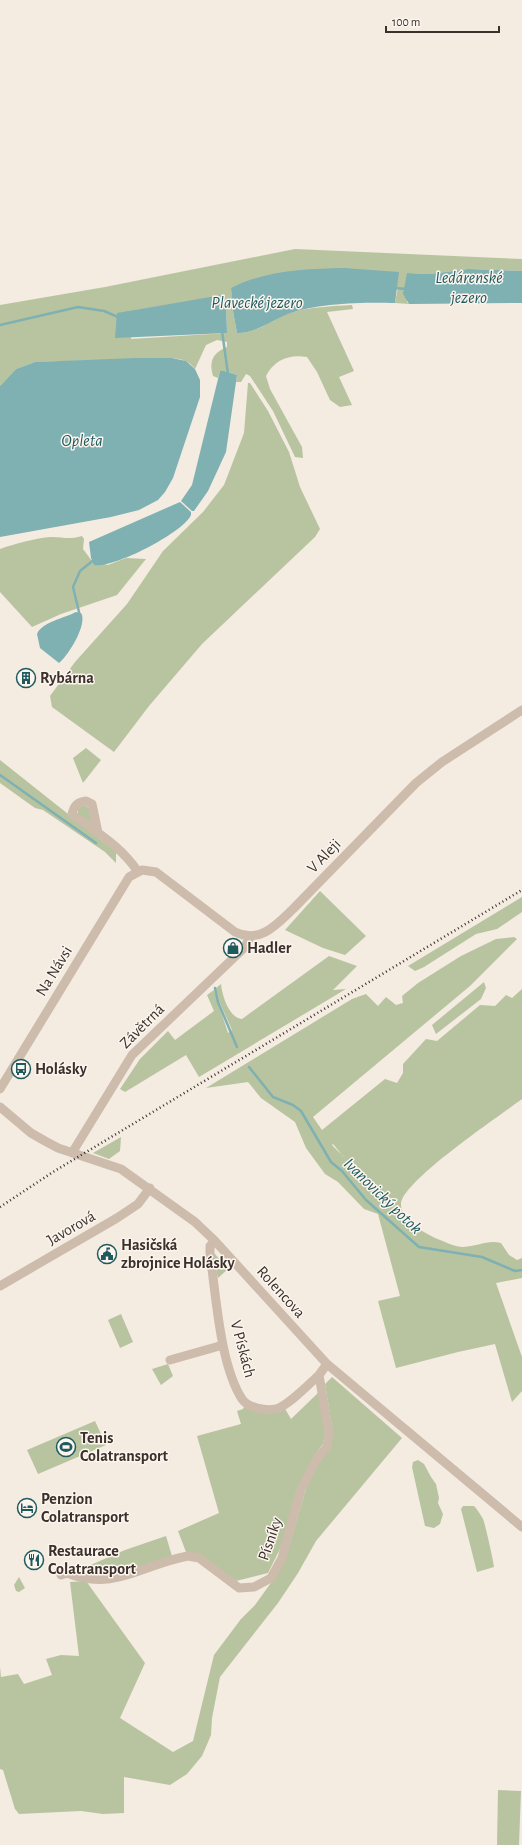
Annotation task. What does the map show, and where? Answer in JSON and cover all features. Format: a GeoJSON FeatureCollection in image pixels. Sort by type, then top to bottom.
{"type":"FeatureCollection","features":[{"type":"Feature","properties":{"kind":"street","name":"V Aleji"},"geometry":{"type":"LineString","coordinates":[[251,936],[260,935],[273,928],[405,794],[428,773],[522,710]]}},
{"type":"Feature","properties":{"kind":"street"},"geometry":{"type":"LineString","coordinates":[[98,833],[128,858],[138,872],[147,870],[156,872],[232,930],[239,934],[251,936]]}},
{"type":"Feature","properties":{"kind":"street","name":"Na Návsi"},"geometry":{"type":"LineString","coordinates":[[0,1089],[122,886],[129,877],[138,872]]}},
{"type":"Feature","properties":{"kind":"street","name":"Závětrná"},"geometry":{"type":"LineString","coordinates":[[72,1152],[132,1055],[244,948],[251,936]]}},
{"type":"Feature","properties":{"kind":"street","name":"Rolencova"},"geometry":{"type":"LineString","coordinates":[[0,1107],[38,1138],[72,1152],[121,1169],[150,1188],[195,1222],[215,1241],[327,1364],[522,1527]]}},
{"type":"Feature","properties":{"kind":"street","name":"Javorová"},"geometry":{"type":"LineString","coordinates":[[0,1286],[117,1218],[138,1204],[150,1188]]}},
{"type":"Feature","properties":{"kind":"street","name":"V Pískách"},"geometry":{"type":"LineString","coordinates":[[215,1241],[210,1246],[210,1254],[223,1345],[227,1362],[243,1400],[260,1410],[277,1409],[319,1375]]}},
{"type":"Feature","properties":{"kind":"street"},"geometry":{"type":"LineString","coordinates":[[170,1360],[223,1345]]}},
{"type":"Feature","properties":{"kind":"street"},"geometry":{"type":"LineString","coordinates":[[319,1375],[327,1364]]}},
{"type":"Feature","properties":{"kind":"street","name":"Písníky"},"geometry":{"type":"LineString","coordinates":[[61,1575],[66,1572],[75,1576],[103,1580],[188,1556],[199,1558],[239,1588],[254,1587],[271,1578],[282,1558],[301,1489],[317,1459],[327,1447],[328,1434],[319,1375]]}},
{"type":"Feature","properties":{"kind":"green space"},"geometry":{"type":"Polygon","coordinates":[[[295,249],[522,259],[522,271],[468,269],[430,274],[407,273],[407,302],[409,304],[395,303],[398,287],[231,288],[237,333],[244,333],[258,329],[290,313],[305,309],[352,305],[353,309],[327,312],[354,371],[339,377],[352,405],[340,407],[330,400],[317,372],[307,357],[294,356],[283,359],[269,370],[266,376],[270,389],[302,447],[303,458],[295,457],[273,411],[250,376],[246,374],[241,382],[236,382],[237,375],[224,371],[220,371],[218,378],[213,376],[211,366],[213,358],[218,352],[227,347],[227,342],[217,340],[206,345],[195,369],[185,361],[172,358],[35,362],[16,369],[0,386],[0,305],[105,287],[295,249]],[[222,296],[136,310],[131,339],[227,333],[226,302],[222,296]]]}},
{"type":"Feature","properties":{"kind":"green space"},"geometry":{"type":"Polygon","coordinates":[[[248,383],[250,383],[268,411],[289,452],[300,487],[320,529],[315,537],[202,644],[149,706],[114,752],[52,707],[50,696],[75,662],[127,604],[163,551],[203,512],[224,485],[244,433],[248,383]]]}},
{"type":"Feature","properties":{"kind":"green space"},"geometry":{"type":"Polygon","coordinates":[[[82,536],[84,539],[83,549],[92,561],[108,565],[126,558],[146,559],[117,595],[61,614],[32,627],[0,592],[0,549],[18,543],[51,537],[69,538],[82,536]]]}},
{"type":"Feature","properties":{"kind":"green space"},"geometry":{"type":"Polygon","coordinates":[[[86,748],[101,760],[83,783],[73,758],[86,748]]]}},
{"type":"Feature","properties":{"kind":"green space"},"geometry":{"type":"Polygon","coordinates":[[[0,760],[116,852],[116,863],[105,852],[43,810],[35,808],[0,783],[0,760]]]}},
{"type":"Feature","properties":{"kind":"green space"},"geometry":{"type":"Polygon","coordinates":[[[85,805],[90,809],[94,825],[78,814],[78,808],[85,805]]]}},
{"type":"Feature","properties":{"kind":"green space"},"geometry":{"type":"Polygon","coordinates":[[[320,891],[366,936],[345,955],[323,948],[285,930],[320,891]]]}},
{"type":"Feature","properties":{"kind":"green space"},"geometry":{"type":"Polygon","coordinates":[[[522,897],[522,912],[497,929],[476,934],[424,967],[415,971],[408,966],[522,897]]]}},
{"type":"Feature","properties":{"kind":"green space"},"geometry":{"type":"Polygon","coordinates":[[[514,937],[517,939],[470,986],[313,1117],[322,1130],[385,1079],[397,1083],[403,1073],[403,1064],[426,1039],[437,1041],[480,1005],[495,1006],[506,995],[512,998],[522,989],[522,1099],[434,1165],[417,1180],[406,1194],[401,1204],[402,1212],[407,1219],[431,1236],[462,1247],[489,1242],[501,1243],[509,1255],[517,1260],[522,1258],[522,1278],[496,1283],[522,1357],[522,1391],[512,1402],[495,1344],[396,1368],[378,1301],[400,1296],[378,1214],[364,1209],[338,1182],[325,1174],[306,1148],[295,1122],[261,1098],[248,1082],[206,1088],[352,999],[366,994],[378,1006],[386,997],[396,1005],[403,1003],[402,996],[418,983],[461,956],[496,939],[514,937]],[[347,1159],[360,1172],[385,1206],[387,1205],[359,1168],[347,1159]]]}},
{"type":"Feature","properties":{"kind":"green space"},"geometry":{"type":"Polygon","coordinates":[[[329,956],[357,966],[333,990],[346,989],[199,1077],[186,1055],[125,1092],[120,1089],[140,1059],[168,1031],[175,1040],[214,1011],[207,995],[214,990],[228,1033],[232,1030],[219,1001],[216,988],[221,984],[225,1000],[233,1015],[242,1019],[329,956]]]}},
{"type":"Feature","properties":{"kind":"green space"},"geometry":{"type":"Polygon","coordinates":[[[484,982],[486,988],[481,999],[436,1034],[432,1025],[484,982]]]}},
{"type":"Feature","properties":{"kind":"green space"},"geometry":{"type":"Polygon","coordinates":[[[121,1137],[120,1151],[109,1159],[93,1153],[121,1137]]]}},
{"type":"Feature","properties":{"kind":"green space"},"geometry":{"type":"Polygon","coordinates":[[[214,1253],[228,1269],[218,1278],[213,1254],[214,1253]]]}},
{"type":"Feature","properties":{"kind":"green space"},"geometry":{"type":"Polygon","coordinates":[[[121,1314],[133,1342],[120,1348],[108,1320],[121,1314]]]}},
{"type":"Feature","properties":{"kind":"green space"},"geometry":{"type":"Polygon","coordinates":[[[168,1364],[173,1376],[161,1385],[152,1369],[168,1364]]]}},
{"type":"Feature","properties":{"kind":"green space"},"geometry":{"type":"Polygon","coordinates":[[[332,1377],[402,1438],[316,1541],[298,1573],[278,1603],[220,1677],[212,1718],[211,1735],[202,1756],[187,1774],[170,1785],[124,1777],[124,1813],[103,1814],[81,1811],[19,1814],[15,1809],[3,1770],[0,1769],[0,1667],[1,1677],[18,1674],[24,1684],[52,1675],[46,1659],[61,1655],[79,1656],[70,1582],[86,1581],[145,1663],[120,1718],[173,1752],[193,1741],[214,1655],[241,1619],[255,1605],[273,1580],[286,1558],[306,1488],[333,1433],[325,1384],[332,1377]]]}},
{"type":"Feature","properties":{"kind":"green space"},"geometry":{"type":"Polygon","coordinates":[[[319,1392],[325,1433],[323,1444],[315,1455],[281,1547],[268,1573],[236,1581],[201,1555],[186,1552],[178,1531],[219,1513],[197,1436],[241,1424],[237,1411],[243,1409],[244,1407],[284,1407],[291,1419],[319,1392]]]}},
{"type":"Feature","properties":{"kind":"green space","name":"Tenis Colatransport"},"geometry":{"type":"Polygon","coordinates":[[[95,1421],[106,1445],[38,1474],[27,1450],[95,1421]]]}},
{"type":"Feature","properties":{"kind":"green space"},"geometry":{"type":"Polygon","coordinates":[[[418,1460],[424,1464],[436,1484],[439,1498],[438,1503],[443,1514],[440,1524],[434,1528],[425,1526],[412,1467],[413,1462],[418,1460]]]}},
{"type":"Feature","properties":{"kind":"green space"},"geometry":{"type":"Polygon","coordinates":[[[463,1506],[474,1506],[483,1519],[494,1567],[477,1572],[461,1509],[463,1506]]]}},
{"type":"Feature","properties":{"kind":"green space"},"geometry":{"type":"Polygon","coordinates":[[[166,1536],[172,1556],[116,1575],[88,1576],[86,1567],[125,1550],[166,1536]]]}},
{"type":"Feature","properties":{"kind":"green space"},"geometry":{"type":"Polygon","coordinates":[[[19,1577],[25,1588],[19,1592],[16,1591],[14,1585],[19,1577]]]}},
{"type":"Feature","properties":{"kind":"green space"},"geometry":{"type":"Polygon","coordinates":[[[498,1790],[521,1791],[519,1845],[497,1845],[498,1790]]]}},
{"type":"Feature","properties":{"kind":"water","name":"Plavecké jezero"},"geometry":{"type":"Polygon","coordinates":[[[344,268],[399,272],[395,303],[326,305],[299,310],[250,331],[237,333],[231,288],[258,277],[272,274],[301,270],[344,268]]]}},
{"type":"Feature","properties":{"kind":"water","name":"Ledárenské jezero"},"geometry":{"type":"Polygon","coordinates":[[[468,269],[522,271],[522,303],[409,304],[403,294],[407,273],[430,274],[468,269]]]}},
{"type":"Feature","properties":{"kind":"water"},"geometry":{"type":"Polygon","coordinates":[[[222,295],[226,302],[227,333],[115,338],[117,313],[222,295]]]}},
{"type":"Feature","properties":{"kind":"water","name":"Opleta"},"geometry":{"type":"Polygon","coordinates":[[[172,358],[186,361],[195,369],[200,380],[200,397],[173,478],[165,492],[158,500],[139,510],[111,517],[0,537],[0,386],[16,369],[35,362],[172,358]]]}},
{"type":"Feature","properties":{"kind":"water"},"geometry":{"type":"Polygon","coordinates":[[[220,371],[237,375],[226,452],[208,491],[194,511],[192,511],[181,501],[192,485],[220,371]]]}},
{"type":"Feature","properties":{"kind":"water"},"geometry":{"type":"Polygon","coordinates":[[[180,502],[191,512],[191,515],[176,531],[147,548],[131,555],[103,565],[94,565],[91,558],[89,542],[180,502]]]}},
{"type":"Feature","properties":{"kind":"water"},"geometry":{"type":"Polygon","coordinates":[[[76,612],[81,613],[82,624],[72,647],[59,663],[40,648],[37,634],[49,623],[76,612]]]}},
{"type":"Feature","properties":{"kind":"waterway"},"geometry":{"type":"LineString","coordinates":[[395,288],[406,289]]}},
{"type":"Feature","properties":{"kind":"waterway"},"geometry":{"type":"LineString","coordinates":[[0,325],[78,307],[104,311],[118,317]]}},
{"type":"Feature","properties":{"kind":"waterway"},"geometry":{"type":"LineString","coordinates":[[224,309],[235,307]]}},
{"type":"Feature","properties":{"kind":"waterway"},"geometry":{"type":"LineString","coordinates":[[222,331],[228,374]]}},
{"type":"Feature","properties":{"kind":"waterway"},"geometry":{"type":"LineString","coordinates":[[79,612],[73,587],[80,571],[95,559]]}},
{"type":"Feature","properties":{"kind":"waterway","name":"Ivanovický potok"},"geometry":{"type":"LineString","coordinates":[[0,775],[96,843]]}},
{"type":"Feature","properties":{"kind":"waterway","name":"Ivanovický potok"},"geometry":{"type":"LineString","coordinates":[[215,988],[218,1002],[237,1047]]}},
{"type":"Feature","properties":{"kind":"waterway","name":"Ivanovický potok"},"geometry":{"type":"LineString","coordinates":[[249,1067],[273,1097],[293,1105],[301,1111],[331,1162],[342,1171],[366,1200],[419,1247],[482,1257],[515,1271],[522,1270]]}},
{"type":"Feature","properties":{"kind":"railway"},"geometry":{"type":"LineString","coordinates":[[0,1207],[53,1172],[522,890]]}},
{"type":"Feature","properties":{"kind":"place","name":"Rybárna"},"geometry":{"type":"Point","coordinates":[26,678]}},
{"type":"Feature","properties":{"kind":"place","name":"Hadler"},"geometry":{"type":"Point","coordinates":[233,948]}},
{"type":"Feature","properties":{"kind":"place","name":"Holásky"},"geometry":{"type":"Point","coordinates":[21,1069]}},
{"type":"Feature","properties":{"kind":"place","name":"Hasičská zbrojnice Holásky"},"geometry":{"type":"Point","coordinates":[107,1254]}},
{"type":"Feature","properties":{"kind":"place","name":"Tenis Colatransport"},"geometry":{"type":"Point","coordinates":[66,1447]}},
{"type":"Feature","properties":{"kind":"place","name":"Penzion Colatransport"},"geometry":{"type":"Point","coordinates":[27,1508]}},
{"type":"Feature","properties":{"kind":"place","name":"Restaurace Colatransport"},"geometry":{"type":"Point","coordinates":[34,1560]}}]}
